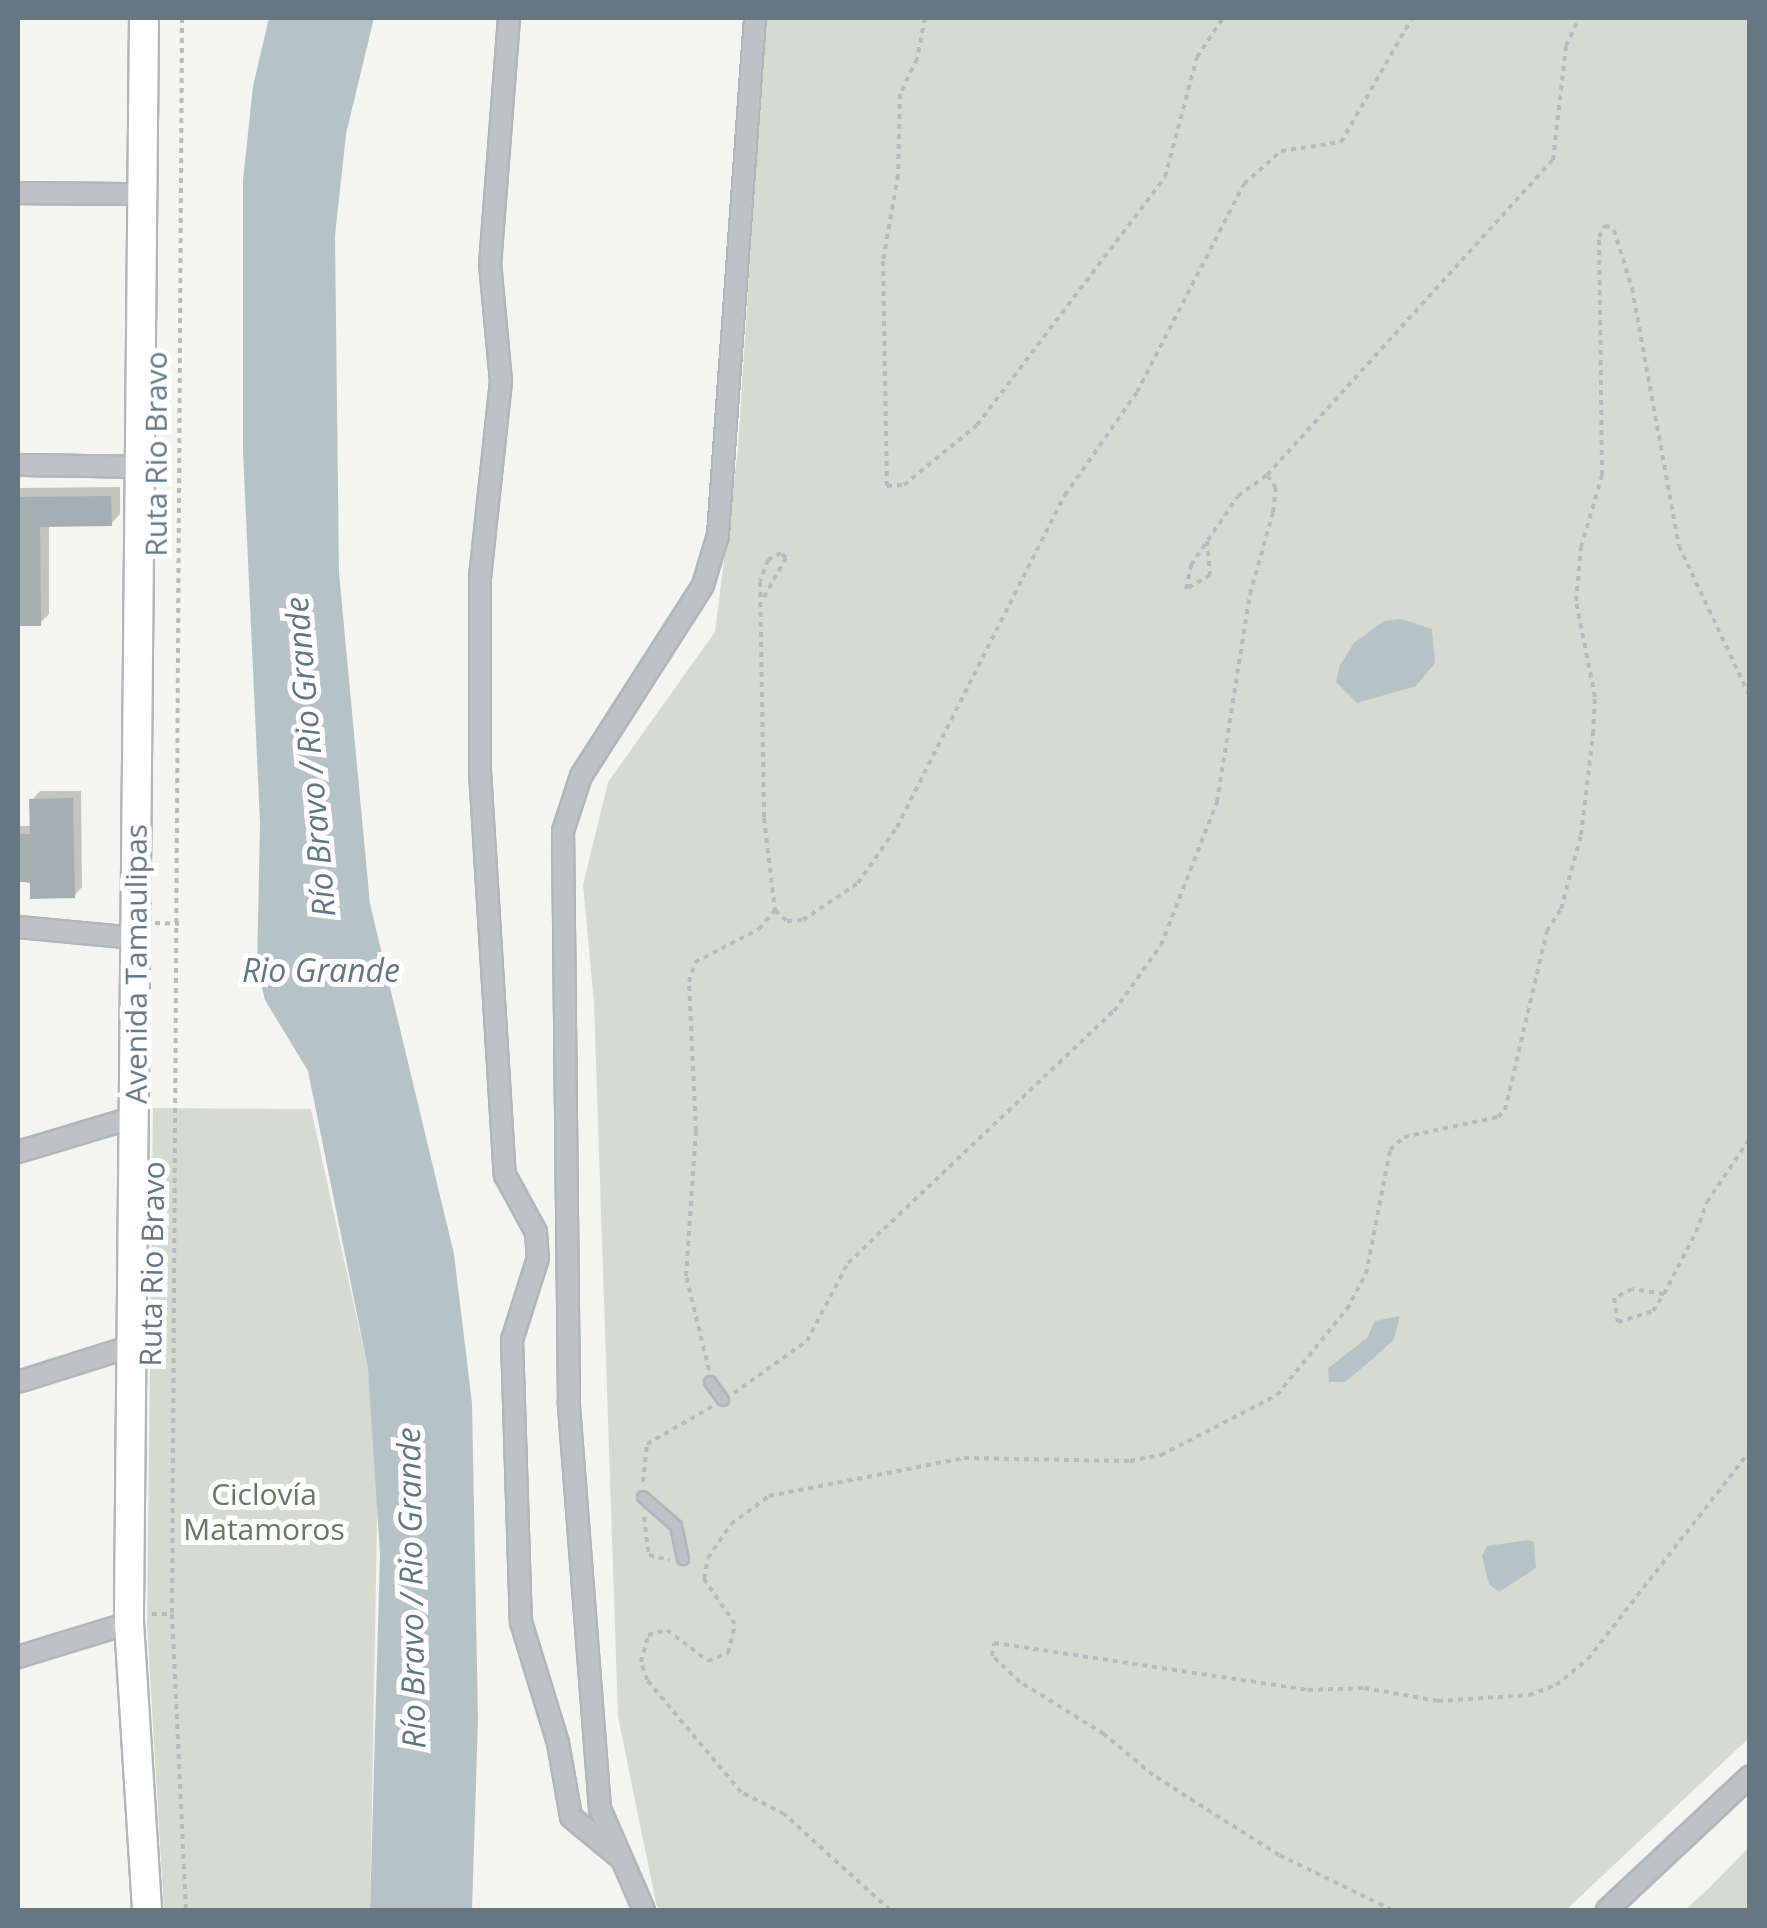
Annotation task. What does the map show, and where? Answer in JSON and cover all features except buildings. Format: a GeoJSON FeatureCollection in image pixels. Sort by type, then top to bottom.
{"type":"FeatureCollection","features":[{"type":"Feature","properties":{"kind":"street","name":"Avenida Tamaulipas"},"geometry":{"type":"LineString","coordinates":[[144,18],[130,1623],[147,1910]]}},
{"type":"Feature","properties":{"kind":"street"},"geometry":{"type":"LineString","coordinates":[[510,18],[490,263],[501,381],[480,578],[480,771],[506,1175],[536,1232],[538,1258],[512,1340],[521,1622],[558,1743],[571,1817],[619,1856]]}},
{"type":"Feature","properties":{"kind":"street"},"geometry":{"type":"LineString","coordinates":[[644,1910],[600,1809],[568,1402],[563,830],[581,776],[703,584],[718,535],[756,18]]}},
{"type":"Feature","properties":{"kind":"street"},"geometry":{"type":"LineString","coordinates":[[18,193],[143,194]]}},
{"type":"Feature","properties":{"kind":"street"},"geometry":{"type":"LineString","coordinates":[[18,465],[140,467]]}},
{"type":"Feature","properties":{"kind":"street"},"geometry":{"type":"LineString","coordinates":[[18,927],[135,938]]}},
{"type":"Feature","properties":{"kind":"street"},"geometry":{"type":"LineString","coordinates":[[18,1152],[135,1118]]}},
{"type":"Feature","properties":{"kind":"street"},"geometry":{"type":"LineString","coordinates":[[18,1382],[132,1346]]}},
{"type":"Feature","properties":{"kind":"street"},"geometry":{"type":"LineString","coordinates":[[18,1658],[130,1623]]}},
{"type":"Feature","properties":{"kind":"street"},"geometry":{"type":"LineString","coordinates":[[1607,1910],[1750,1776]]}},
{"type":"Feature","properties":{"kind":"lane"},"geometry":{"type":"LineString","coordinates":[[710,1382],[722,1400]]}},
{"type":"Feature","properties":{"kind":"lane"},"geometry":{"type":"LineString","coordinates":[[643,1498],[676,1526],[682,1560]]}},
{"type":"Feature","properties":{"kind":"path","name":"Ruta Rio Bravo"},"geometry":{"type":"LineString","coordinates":[[182,18],[172,1614],[186,1910]]}},
{"type":"Feature","properties":{"kind":"path"},"geometry":{"type":"LineString","coordinates":[[925,18],[917,59],[900,94],[898,175],[883,261],[887,486],[904,484],[977,426],[1165,176],[1197,57],[1223,18]]}},
{"type":"Feature","properties":{"kind":"path"},"geometry":{"type":"LineString","coordinates":[[764,597],[786,558],[781,553],[768,560],[760,582],[764,597],[764,818],[776,910],[787,921],[804,920],[858,882],[897,827],[1065,495],[1137,392],[1244,184],[1280,151],[1342,142],[1412,18]]}},
{"type":"Feature","properties":{"kind":"path"},"geometry":{"type":"LineString","coordinates":[[1207,542],[1210,575],[1186,588],[1185,578],[1207,542],[1238,496],[1267,474],[1553,160],[1566,46],[1578,18]]}},
{"type":"Feature","properties":{"kind":"path"},"geometry":{"type":"LineString","coordinates":[[890,1910],[784,1814],[742,1792],[648,1680],[641,1662],[648,1636],[668,1630],[708,1661],[728,1653],[735,1642],[729,1609],[704,1579],[706,1570],[731,1524],[769,1496],[964,1458],[1130,1461],[1161,1455],[1277,1395],[1347,1309],[1366,1274],[1390,1150],[1404,1137],[1504,1110],[1547,931],[1570,883],[1589,768],[1595,697],[1576,600],[1581,546],[1602,474],[1599,237],[1605,225],[1614,230],[1632,288],[1679,546],[1750,697]]}},
{"type":"Feature","properties":{"kind":"path"},"geometry":{"type":"LineString","coordinates":[[706,1570],[682,1560],[649,1555],[643,1498],[647,1444],[782,1364],[807,1341],[848,1263],[1114,1011],[1161,944],[1216,802],[1250,594],[1273,512],[1276,488],[1267,474]]}},
{"type":"Feature","properties":{"kind":"path"},"geometry":{"type":"LineString","coordinates":[[698,1414],[710,1382],[686,1276],[696,1131],[689,982],[695,962],[750,934],[776,910]]}},
{"type":"Feature","properties":{"kind":"path"},"geometry":{"type":"LineString","coordinates":[[1664,1294],[1632,1289],[1614,1298],[1618,1322],[1653,1310],[1664,1294],[1750,1131]]}},
{"type":"Feature","properties":{"kind":"path"},"geometry":{"type":"LineString","coordinates":[[1742,1148],[1750,1138]]}},
{"type":"Feature","properties":{"kind":"path"},"geometry":{"type":"LineString","coordinates":[[1392,1910],[1279,1855],[1154,1775],[1092,1725],[1020,1682],[992,1656],[994,1643],[1308,1690],[1364,1688],[1438,1701],[1530,1695],[1556,1685],[1588,1660],[1750,1451]]}},
{"type":"Feature","properties":{"kind":"green space"},"geometry":{"type":"Polygon","coordinates":[[[765,18],[1749,18],[1749,1738],[1566,1910],[659,1910],[656,1903],[618,1717],[594,1003],[583,885],[608,782],[715,632],[738,449],[765,18]]]}},
{"type":"Feature","properties":{"kind":"green space","name":"Ciclovía Matamoros"},"geometry":{"type":"Polygon","coordinates":[[[153,1108],[311,1109],[368,1369],[378,1469],[370,1910],[164,1910],[147,1625],[153,1108]]]}},
{"type":"Feature","properties":{"kind":"green space"},"geometry":{"type":"Polygon","coordinates":[[[1749,1847],[1749,1910],[1685,1910],[1708,1889],[1749,1847]]]}},
{"type":"Feature","properties":{"kind":"water","name":"Rio Grande"},"geometry":{"type":"Polygon","coordinates":[[[269,18],[374,18],[346,134],[335,236],[339,573],[370,904],[454,1254],[472,1403],[478,1719],[472,1910],[370,1910],[380,1554],[368,1369],[308,1071],[265,1000],[257,968],[260,823],[243,452],[243,180],[253,86],[269,18]]]}},
{"type":"Feature","properties":{"kind":"water"},"geometry":{"type":"Polygon","coordinates":[[[1401,619],[1432,629],[1435,663],[1416,686],[1357,703],[1336,682],[1340,665],[1354,643],[1384,621],[1401,619]]]}},
{"type":"Feature","properties":{"kind":"water"},"geometry":{"type":"Polygon","coordinates":[[[1400,1316],[1394,1339],[1375,1357],[1345,1382],[1329,1382],[1328,1368],[1367,1338],[1375,1321],[1400,1316]]]}},
{"type":"Feature","properties":{"kind":"water"},"geometry":{"type":"Polygon","coordinates":[[[1534,1542],[1536,1568],[1499,1592],[1489,1584],[1482,1556],[1487,1546],[1534,1542]]]}},
{"type":"Feature","properties":{"kind":"water label","name":"Río Bravo / Rio Grande"},"geometry":{"type":"Point","coordinates":[310,757]}},
{"type":"Feature","properties":{"kind":"water label","name":"Río Bravo / Rio Grande"},"geometry":{"type":"Point","coordinates":[411,1588]}}]}
